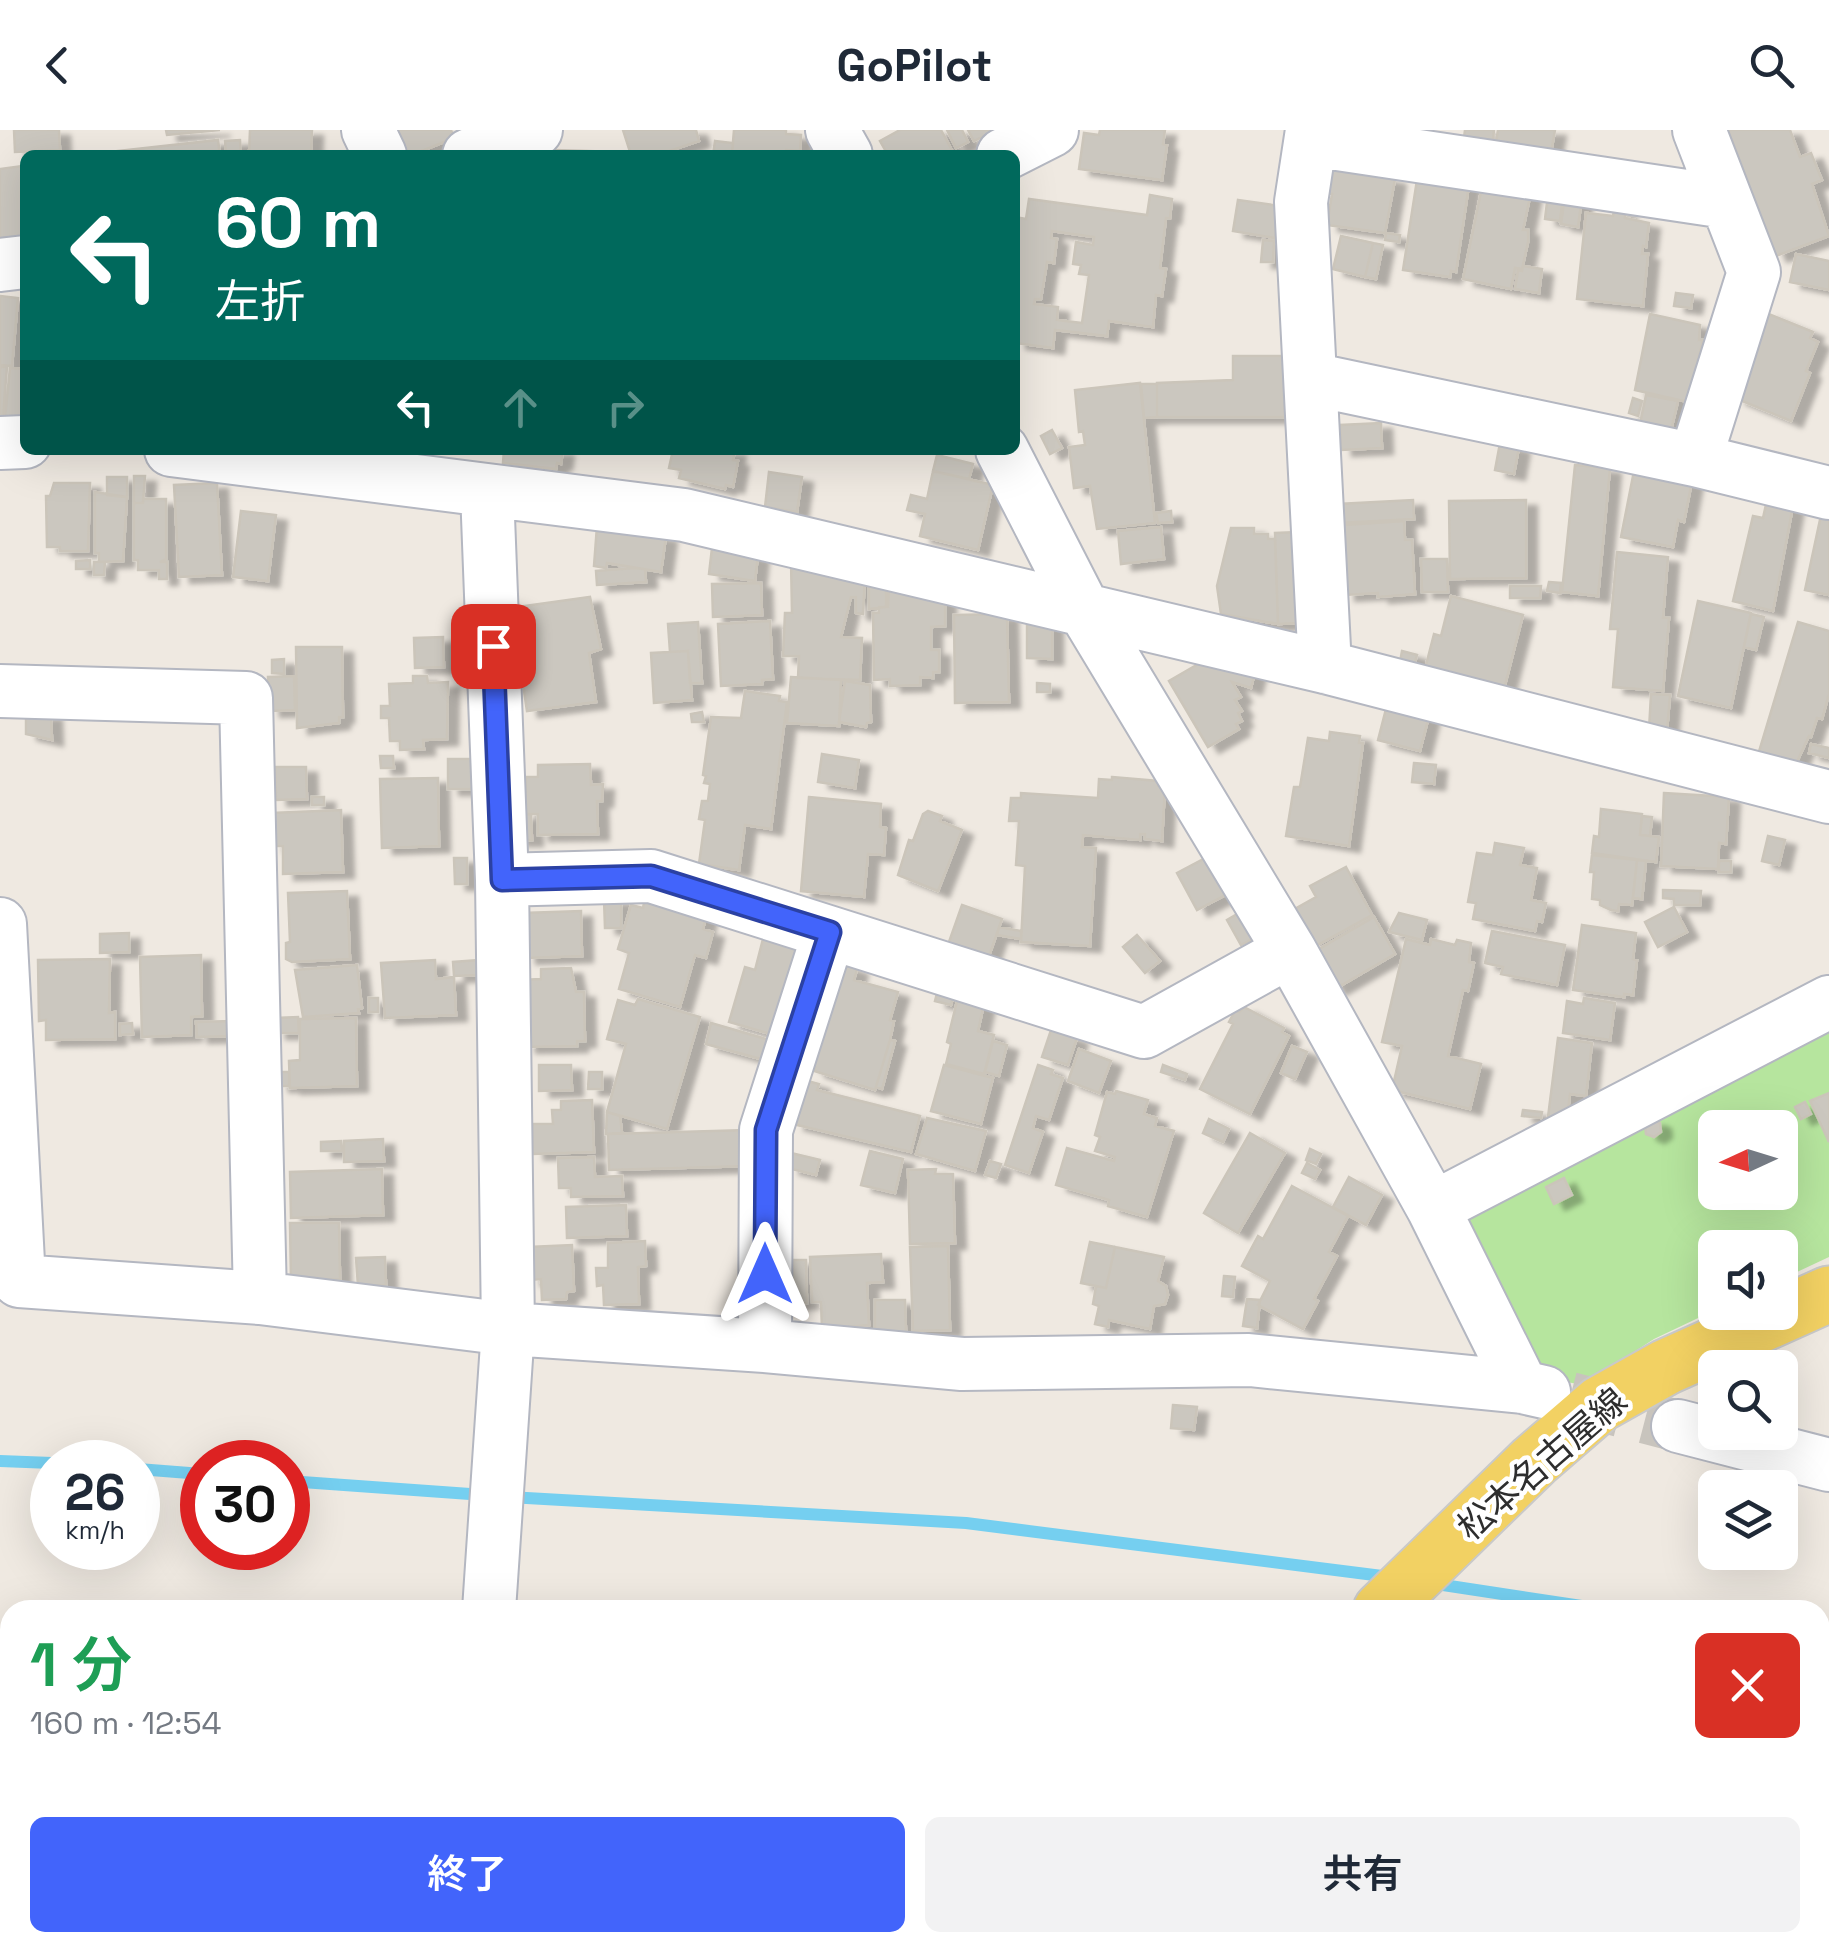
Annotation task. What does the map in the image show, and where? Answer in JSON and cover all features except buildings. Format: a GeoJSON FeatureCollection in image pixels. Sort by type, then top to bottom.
{"type":"FeatureCollection","features":[{"type":"Feature","properties":{"kind":"main road","name":"松本名古屋線"},"geometry":{"type":"LineString","coordinates":[[1391,1600],[1600,1404],[1666,1367],[1829,1294]]}},
{"type":"Feature","properties":{"kind":"street"},"geometry":{"type":"LineString","coordinates":[[482,150],[536,130]]}},
{"type":"Feature","properties":{"kind":"street"},"geometry":{"type":"LineString","coordinates":[[1013,150],[1052,130]]}},
{"type":"Feature","properties":{"kind":"street"},"geometry":{"type":"LineString","coordinates":[[1694,460],[1754,272],[1699,130]]}},
{"type":"Feature","properties":{"kind":"street"},"geometry":{"type":"LineString","coordinates":[[1325,667],[1301,202],[1311,135],[1726,202]]}},
{"type":"Feature","properties":{"kind":"street"},"geometry":{"type":"LineString","coordinates":[[1311,379],[1829,492]]}},
{"type":"Feature","properties":{"kind":"street"},"geometry":{"type":"LineString","coordinates":[[226,455],[684,515],[1325,667],[1829,797]]}},
{"type":"Feature","properties":{"kind":"street"},"geometry":{"type":"LineString","coordinates":[[0,924],[18,1281],[260,1298],[508,1329],[962,1364],[1249,1360],[1533,1389],[1290,951],[1084,608],[1005,455]]}},
{"type":"Feature","properties":{"kind":"street"},"geometry":{"type":"LineString","coordinates":[[487,491],[502,880],[508,1329],[490,1600]]}},
{"type":"Feature","properties":{"kind":"street"},"geometry":{"type":"LineString","coordinates":[[0,691],[246,698],[260,1298]]}},
{"type":"Feature","properties":{"kind":"street"},"geometry":{"type":"LineString","coordinates":[[502,880],[651,876],[1144,1032],[1290,951]]}},
{"type":"Feature","properties":{"kind":"street"},"geometry":{"type":"LineString","coordinates":[[765,1346],[766,1130],[830,932]]}},
{"type":"Feature","properties":{"kind":"street"},"geometry":{"type":"LineString","coordinates":[[1434,1208],[1829,1002]]}},
{"type":"Feature","properties":{"kind":"street"},"geometry":{"type":"LineString","coordinates":[[1678,1426],[1829,1465]]}},
{"type":"Feature","properties":{"kind":"green space"},"geometry":{"type":"Polygon","coordinates":[[[1829,1012],[1829,1257],[1798,1272],[1798,1230],[1698,1230],[1698,1318],[1654,1339],[1583,1385],[1556,1380],[1542,1370],[1462,1226],[1466,1209],[1829,1012]]]}},
{"type":"Feature","properties":{"kind":"waterway"},"geometry":{"type":"LineString","coordinates":[[0,1461],[30,1462]]}},
{"type":"Feature","properties":{"kind":"waterway"},"geometry":{"type":"LineString","coordinates":[[160,1471],[180,1472]]}},
{"type":"Feature","properties":{"kind":"waterway"},"geometry":{"type":"LineString","coordinates":[[310,1483],[484,1495]]}},
{"type":"Feature","properties":{"kind":"waterway"},"geometry":{"type":"LineString","coordinates":[[509,1497],[966,1523],[1390,1577]]}},
{"type":"Feature","properties":{"kind":"waterway"},"geometry":{"type":"LineString","coordinates":[[1430,1583],[1542,1600]]}},
{"type":"Feature","properties":{"kind":"tunnel"},"geometry":{"type":"LineString","coordinates":[[1570,1398],[1678,1426]]}},
{"type":"Feature","properties":{"kind":"route"},"geometry":{"type":"LineString","coordinates":[[493,646],[502,880],[651,876],[830,932],[766,1130],[765,1274]]}}]}
